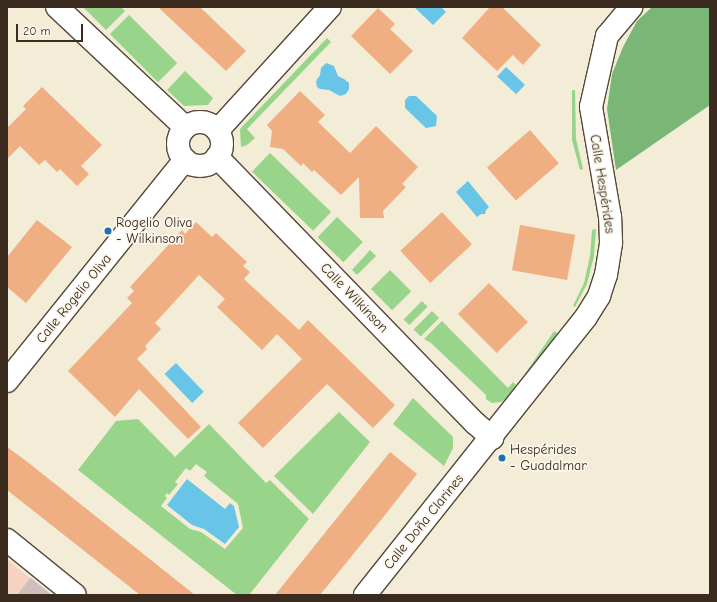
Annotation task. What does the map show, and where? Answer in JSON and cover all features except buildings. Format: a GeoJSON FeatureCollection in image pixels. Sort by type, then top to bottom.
{"type":"FeatureCollection","features":[{"type":"Feature","properties":{"kind":"street"},"geometry":{"type":"LineString","coordinates":[[57,7],[185,127]]}},
{"type":"Feature","properties":{"kind":"street"},"geometry":{"type":"LineString","coordinates":[[218,130],[330,7]]}},
{"type":"Feature","properties":{"kind":"street","name":"Calle Hespérides"},"geometry":{"type":"LineString","coordinates":[[487,444],[586,318],[599,296],[606,275],[611,242],[610,217],[590,107],[607,36],[631,7]]}},
{"type":"Feature","properties":{"kind":"street"},"geometry":{"type":"LineString","coordinates":[[198,121],[212,125],[218,130],[222,144],[217,157],[206,165],[198,166],[185,160],[178,147],[181,133],[185,127],[198,121]]}},
{"type":"Feature","properties":{"kind":"street","name":"Calle Wilkinson"},"geometry":{"type":"LineString","coordinates":[[217,157],[469,417],[487,444]]}},
{"type":"Feature","properties":{"kind":"street","name":"Calle Rogelio Oliva"},"geometry":{"type":"LineString","coordinates":[[7,381],[185,160]]}},
{"type":"Feature","properties":{"kind":"street","name":"Calle Doña Clarines"},"geometry":{"type":"LineString","coordinates":[[366,595],[487,444]]}},
{"type":"Feature","properties":{"kind":"street"},"geometry":{"type":"LineString","coordinates":[[7,540],[75,595]]}},
{"type":"Feature","properties":{"kind":"shaded area"},"geometry":{"type":"Polygon","coordinates":[[[7,559],[30,578],[17,595],[7,595],[7,559]]]}},
{"type":"Feature","properties":{"kind":"shaded area"},"geometry":{"type":"Polygon","coordinates":[[[31,578],[52,595],[17,595],[31,578]]]}},
{"type":"Feature","properties":{"kind":"green space"},"geometry":{"type":"Polygon","coordinates":[[[83,7],[121,7],[125,11],[106,30],[83,7]]]}},
{"type":"Feature","properties":{"kind":"green space"},"geometry":{"type":"Polygon","coordinates":[[[652,7],[710,7],[710,105],[616,170],[607,109],[612,74],[623,47],[637,21],[652,7]]]}},
{"type":"Feature","properties":{"kind":"green space"},"geometry":{"type":"Polygon","coordinates":[[[129,15],[177,63],[158,82],[110,34],[129,15]]]}},
{"type":"Feature","properties":{"kind":"green space"},"geometry":{"type":"Polygon","coordinates":[[[327,38],[331,42],[247,129],[255,138],[247,145],[241,147],[240,129],[327,38]]]}},
{"type":"Feature","properties":{"kind":"green space"},"geometry":{"type":"Polygon","coordinates":[[[185,71],[213,98],[208,105],[184,106],[167,90],[185,71]]]}},
{"type":"Feature","properties":{"kind":"green space"},"geometry":{"type":"Polygon","coordinates":[[[572,90],[575,90],[576,139],[583,169],[580,170],[572,140],[572,90]]]}},
{"type":"Feature","properties":{"kind":"green space"},"geometry":{"type":"Polygon","coordinates":[[[270,153],[331,212],[313,231],[252,172],[270,153]]]}},
{"type":"Feature","properties":{"kind":"green space"},"geometry":{"type":"Polygon","coordinates":[[[337,217],[363,242],[343,262],[318,237],[337,217]]]}},
{"type":"Feature","properties":{"kind":"green space"},"geometry":{"type":"Polygon","coordinates":[[[596,229],[594,256],[587,284],[575,307],[573,306],[584,283],[590,256],[592,230],[596,229]]]}},
{"type":"Feature","properties":{"kind":"green space"},"geometry":{"type":"Polygon","coordinates":[[[370,250],[376,256],[357,275],[352,270],[370,250]]]}},
{"type":"Feature","properties":{"kind":"green space"},"geometry":{"type":"Polygon","coordinates":[[[390,270],[411,291],[392,310],[371,289],[390,270]]]}},
{"type":"Feature","properties":{"kind":"green space"},"geometry":{"type":"Polygon","coordinates":[[[422,301],[428,307],[409,325],[404,319],[422,301]]]}},
{"type":"Feature","properties":{"kind":"green space"},"geometry":{"type":"Polygon","coordinates":[[[432,311],[439,318],[421,336],[414,329],[432,311]]]}},
{"type":"Feature","properties":{"kind":"green space"},"geometry":{"type":"Polygon","coordinates":[[[442,321],[508,388],[513,382],[516,385],[507,398],[501,402],[492,403],[486,399],[486,395],[431,343],[424,339],[442,321]]]}},
{"type":"Feature","properties":{"kind":"green space"},"geometry":{"type":"Polygon","coordinates":[[[554,331],[557,333],[527,378],[524,376],[554,331]]]}},
{"type":"Feature","properties":{"kind":"green space"},"geometry":{"type":"Polygon","coordinates":[[[413,398],[453,437],[453,448],[444,466],[393,424],[413,398]]]}},
{"type":"Feature","properties":{"kind":"green space"},"geometry":{"type":"Polygon","coordinates":[[[339,412],[370,442],[313,514],[274,476],[339,412]]]}},
{"type":"Feature","properties":{"kind":"green space"},"geometry":{"type":"Polygon","coordinates":[[[138,419],[175,457],[209,424],[266,483],[270,480],[309,519],[249,595],[237,595],[78,470],[116,421],[138,419]],[[196,464],[190,471],[186,468],[175,482],[178,484],[169,495],[167,493],[165,496],[167,498],[161,506],[190,529],[201,532],[225,549],[243,528],[238,504],[204,476],[207,472],[196,464]]]}},
{"type":"Feature","properties":{"kind":"water"},"geometry":{"type":"Polygon","coordinates":[[[414,7],[441,7],[446,12],[433,25],[414,7]]]}},
{"type":"Feature","properties":{"kind":"water"},"geometry":{"type":"Polygon","coordinates":[[[326,63],[334,66],[338,76],[349,83],[349,89],[346,94],[340,96],[329,90],[320,89],[317,87],[316,81],[320,75],[321,68],[326,63]]]}},
{"type":"Feature","properties":{"kind":"water"},"geometry":{"type":"Polygon","coordinates":[[[506,67],[525,85],[516,94],[497,77],[506,67]]]}},
{"type":"Feature","properties":{"kind":"water"},"geometry":{"type":"Polygon","coordinates":[[[409,96],[416,96],[437,116],[436,126],[426,128],[405,108],[405,100],[409,96]]]}},
{"type":"Feature","properties":{"kind":"water"},"geometry":{"type":"Polygon","coordinates":[[[468,181],[489,207],[485,214],[481,214],[477,217],[456,192],[468,181]]]}},
{"type":"Feature","properties":{"kind":"water"},"geometry":{"type":"Polygon","coordinates":[[[176,363],[204,392],[192,403],[164,374],[176,363]]]}},
{"type":"Feature","properties":{"kind":"water"},"geometry":{"type":"Polygon","coordinates":[[[187,479],[225,509],[230,503],[234,506],[239,527],[225,544],[204,529],[192,525],[167,505],[187,479]]]}},
{"type":"Feature","properties":{"kind":"place","name":"Rogelio Oliva - Wilkinson"},"geometry":{"type":"Point","coordinates":[108,231]}},
{"type":"Feature","properties":{"kind":"place","name":"Hespérides - Guadalmar"},"geometry":{"type":"Point","coordinates":[502,458]}}]}
